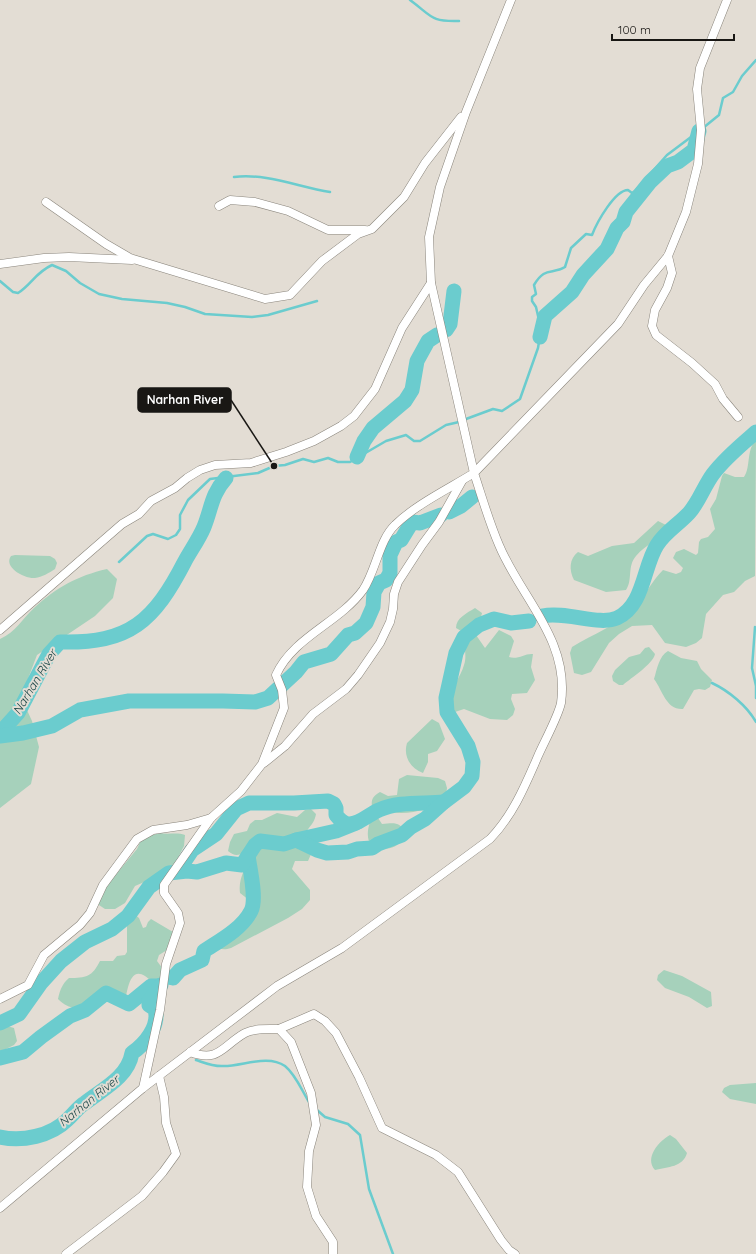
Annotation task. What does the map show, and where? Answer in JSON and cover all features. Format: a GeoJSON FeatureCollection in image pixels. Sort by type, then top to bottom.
{"type":"FeatureCollection","features":[{"type":"Feature","properties":{"kind":"street"},"geometry":{"type":"LineString","coordinates":[[0,1208],[143,1088],[277,986],[342,948],[490,839],[503,826],[521,796],[560,704],[561,680],[559,658],[548,630],[499,546],[474,473],[431,283],[429,237],[440,187],[466,112],[511,0]]}},
{"type":"Feature","properties":{"kind":"street"},"geometry":{"type":"LineString","coordinates":[[262,764],[284,708],[282,690],[276,675],[282,662],[295,648],[339,615],[362,590],[375,568],[387,536],[394,526],[404,516],[474,473],[618,324],[644,285],[668,256],[686,212],[698,164],[701,130],[697,89],[700,68],[727,0]]}},
{"type":"Feature","properties":{"kind":"street"},"geometry":{"type":"LineString","coordinates":[[46,202],[106,244],[139,260],[252,296],[265,299],[282,298],[290,295],[322,260],[358,234],[372,230],[404,197],[425,164],[466,112]]}},
{"type":"Feature","properties":{"kind":"street"},"geometry":{"type":"LineString","coordinates":[[219,206],[230,200],[255,202],[288,211],[328,230],[372,230]]}},
{"type":"Feature","properties":{"kind":"street"},"geometry":{"type":"LineString","coordinates":[[668,256],[672,273],[667,288],[655,310],[652,326],[656,336],[692,363],[716,384],[724,399],[738,417]]}},
{"type":"Feature","properties":{"kind":"street"},"geometry":{"type":"LineString","coordinates":[[0,264],[44,258],[69,257],[139,260]]}},
{"type":"Feature","properties":{"kind":"street"},"geometry":{"type":"LineString","coordinates":[[0,630],[122,524],[140,514],[151,501],[175,488],[200,470],[215,465],[251,463],[297,449],[345,423],[375,389],[402,328],[431,283]]}},
{"type":"Feature","properties":{"kind":"street"},"geometry":{"type":"LineString","coordinates":[[143,1088],[160,1010],[166,964],[180,923],[178,913],[164,893],[164,885],[211,818],[241,791],[262,764],[285,746],[313,714],[346,689],[358,676],[380,643],[390,622],[394,609],[394,594],[398,582],[422,544],[439,522],[463,480]]}},
{"type":"Feature","properties":{"kind":"street"},"geometry":{"type":"LineString","coordinates":[[0,999],[28,984],[44,955],[80,925],[90,913],[103,885],[137,839],[153,830],[187,825],[211,818]]}},
{"type":"Feature","properties":{"kind":"street"},"geometry":{"type":"LineString","coordinates":[[190,1052],[200,1056],[211,1057],[220,1053],[246,1033],[257,1029],[279,1029],[314,1014],[325,1021],[336,1033],[359,1077],[382,1128],[436,1155],[458,1172],[500,1240],[515,1254]]}},
{"type":"Feature","properties":{"kind":"street"},"geometry":{"type":"LineString","coordinates":[[279,1029],[291,1042],[311,1093],[316,1125],[308,1151],[307,1187],[311,1206],[333,1242],[333,1254]]}},
{"type":"Feature","properties":{"kind":"street"},"geometry":{"type":"LineString","coordinates":[[66,1254],[142,1196],[163,1172],[176,1154],[166,1123],[164,1097],[158,1076]]}},
{"type":"Feature","properties":{"kind":"green space"},"geometry":{"type":"Polygon","coordinates":[[[756,440],[755,576],[745,581],[734,592],[723,595],[706,614],[702,638],[696,643],[686,647],[665,643],[652,625],[632,626],[619,634],[609,643],[591,672],[582,675],[574,673],[570,653],[572,647],[621,619],[635,607],[663,570],[676,574],[681,572],[683,568],[673,558],[676,552],[684,549],[696,555],[698,553],[699,542],[701,539],[708,537],[715,529],[710,509],[716,499],[722,476],[724,473],[735,477],[744,477],[751,449],[756,440]]]}},
{"type":"Feature","properties":{"kind":"green space"},"geometry":{"type":"Polygon","coordinates":[[[658,521],[668,526],[661,535],[640,552],[633,560],[626,590],[606,592],[574,580],[571,572],[571,561],[578,552],[588,556],[612,546],[634,543],[658,521]]]}},
{"type":"Feature","properties":{"kind":"green space"},"geometry":{"type":"Polygon","coordinates":[[[11,556],[50,556],[55,559],[57,563],[55,569],[43,576],[30,578],[16,572],[12,568],[9,560],[11,556]]]}},
{"type":"Feature","properties":{"kind":"green space"},"geometry":{"type":"Polygon","coordinates":[[[107,569],[117,579],[113,598],[95,616],[37,655],[21,697],[32,721],[39,747],[31,784],[0,808],[0,639],[10,633],[34,608],[59,588],[86,575],[107,569]]]}},
{"type":"Feature","properties":{"kind":"green space"},"geometry":{"type":"Polygon","coordinates":[[[475,608],[482,613],[480,621],[467,632],[463,632],[456,628],[458,621],[465,614],[475,608]]]}},
{"type":"Feature","properties":{"kind":"green space"},"geometry":{"type":"Polygon","coordinates":[[[499,630],[511,636],[514,641],[509,657],[515,658],[527,654],[533,654],[531,667],[535,680],[527,693],[512,694],[511,699],[515,709],[513,715],[507,720],[490,719],[464,709],[455,712],[451,700],[452,694],[464,665],[467,640],[470,635],[476,635],[485,648],[499,630]]]}},
{"type":"Feature","properties":{"kind":"green space"},"geometry":{"type":"Polygon","coordinates":[[[649,647],[655,654],[646,666],[623,685],[619,685],[613,681],[612,676],[615,670],[629,657],[640,654],[645,648],[649,647]]]}},
{"type":"Feature","properties":{"kind":"green space"},"geometry":{"type":"Polygon","coordinates":[[[668,651],[681,658],[697,661],[701,669],[712,680],[710,687],[705,690],[694,690],[683,709],[677,708],[669,703],[654,679],[660,659],[668,651]]]}},
{"type":"Feature","properties":{"kind":"green space"},"geometry":{"type":"Polygon","coordinates":[[[432,719],[439,723],[445,739],[437,751],[428,754],[428,762],[423,773],[411,765],[407,757],[406,748],[407,743],[432,719]]]}},
{"type":"Feature","properties":{"kind":"green space"},"geometry":{"type":"Polygon","coordinates":[[[407,775],[438,778],[445,781],[447,788],[446,796],[427,808],[412,812],[390,812],[372,807],[373,798],[380,792],[388,796],[397,795],[399,779],[407,775]]]}},
{"type":"Feature","properties":{"kind":"green space"},"geometry":{"type":"Polygon","coordinates":[[[311,809],[316,814],[313,822],[305,834],[303,843],[312,852],[308,861],[295,861],[292,869],[310,890],[310,900],[302,909],[288,918],[231,948],[222,949],[216,947],[214,945],[215,940],[242,914],[249,900],[240,893],[240,882],[252,854],[249,851],[236,855],[228,851],[234,834],[247,831],[250,824],[255,820],[262,820],[277,813],[297,817],[305,810],[311,809]]]}},
{"type":"Feature","properties":{"kind":"green space"},"geometry":{"type":"Polygon","coordinates":[[[372,817],[378,818],[382,824],[393,823],[399,825],[406,834],[403,840],[391,848],[381,848],[370,844],[368,830],[372,817]]]}},
{"type":"Feature","properties":{"kind":"green space"},"geometry":{"type":"Polygon","coordinates":[[[160,833],[185,835],[184,846],[173,867],[156,877],[135,886],[125,903],[115,909],[105,909],[99,905],[99,897],[103,890],[137,849],[142,838],[160,833]]]}},
{"type":"Feature","properties":{"kind":"green space"},"geometry":{"type":"Polygon","coordinates":[[[134,914],[139,918],[143,928],[146,927],[151,919],[173,932],[167,950],[159,955],[157,961],[163,969],[163,979],[158,984],[152,982],[145,976],[139,974],[135,975],[129,983],[124,1005],[121,1007],[117,1005],[113,997],[106,989],[79,1007],[66,1005],[58,999],[62,987],[69,978],[88,976],[100,961],[113,961],[117,956],[125,955],[127,952],[127,922],[131,915],[134,914]]]}},
{"type":"Feature","properties":{"kind":"green space"},"geometry":{"type":"Polygon","coordinates":[[[664,970],[682,976],[711,992],[712,1006],[707,1008],[689,997],[665,988],[657,980],[658,975],[664,970]]]}},
{"type":"Feature","properties":{"kind":"green space"},"geometry":{"type":"Polygon","coordinates":[[[7,1026],[14,1028],[17,1041],[14,1045],[0,1052],[0,1027],[7,1026]]]}},
{"type":"Feature","properties":{"kind":"green space"},"geometry":{"type":"Polygon","coordinates":[[[756,1083],[756,1104],[730,1099],[722,1092],[724,1088],[730,1085],[756,1083]]]}},
{"type":"Feature","properties":{"kind":"green space"},"geometry":{"type":"Polygon","coordinates":[[[670,1135],[676,1139],[687,1153],[685,1158],[679,1164],[674,1166],[655,1170],[651,1160],[654,1150],[661,1141],[670,1135]]]}},
{"type":"Feature","properties":{"kind":"waterway"},"geometry":{"type":"LineString","coordinates":[[410,0],[432,17],[442,20],[459,21]]}},
{"type":"Feature","properties":{"kind":"waterway"},"geometry":{"type":"LineString","coordinates":[[703,128],[719,115],[723,98],[733,92],[742,76],[756,60]]}},
{"type":"Feature","properties":{"kind":"waterway","name":"Narhan River"},"geometry":{"type":"LineString","coordinates":[[466,419],[493,409],[502,411],[520,399],[538,348],[541,329],[536,307],[532,301],[532,297],[536,294],[534,285],[538,279],[545,273],[565,267],[571,248],[586,234],[592,235],[602,215],[612,201],[623,191],[628,190],[632,193],[635,191],[667,155],[699,131]]}},
{"type":"Feature","properties":{"kind":"waterway"},"geometry":{"type":"LineString","coordinates":[[540,337],[545,316],[572,292],[583,275],[607,249],[617,228],[623,222],[626,212],[650,182],[667,166],[678,162],[694,150],[699,131]]}},
{"type":"Feature","properties":{"kind":"waterway"},"geometry":{"type":"LineString","coordinates":[[234,177],[258,177],[330,192]]}},
{"type":"Feature","properties":{"kind":"waterway"},"geometry":{"type":"LineString","coordinates":[[0,281],[13,292],[18,293],[41,271],[52,265],[66,271],[80,283],[99,294],[122,299],[167,303],[205,314],[252,317],[268,315],[317,301]]}},
{"type":"Feature","properties":{"kind":"waterway","name":"Narhan River"},"geometry":{"type":"LineString","coordinates":[[446,330],[450,324],[454,291]]}},
{"type":"Feature","properties":{"kind":"waterway","name":"Narhan River"},"geometry":{"type":"LineString","coordinates":[[357,457],[364,441],[373,428],[405,401],[412,390],[417,361],[428,341],[437,335]]}},
{"type":"Feature","properties":{"kind":"waterway","name":"Narhan River"},"geometry":{"type":"LineString","coordinates":[[119,562],[147,536],[153,534],[168,539],[176,535],[180,529],[180,515],[188,500],[210,479],[258,473],[274,466],[285,465],[303,459],[314,462],[328,458],[338,462],[350,462],[386,441],[406,435],[414,441],[420,441],[446,425],[459,422]]}},
{"type":"Feature","properties":{"kind":"waterway","name":"Narhan River"},"geometry":{"type":"LineString","coordinates":[[542,616],[562,615],[592,620],[610,620],[617,618],[626,612],[633,605],[638,595],[652,554],[660,540],[693,509],[718,468],[733,452],[756,432]]}},
{"type":"Feature","properties":{"kind":"waterway","name":"Narhan River"},"geometry":{"type":"LineString","coordinates":[[0,733],[18,713],[49,654],[60,642],[84,642],[105,639],[122,633],[137,625],[150,614],[174,582],[204,527],[217,490],[226,478]]}},
{"type":"Feature","properties":{"kind":"waterway","name":"Narhan River"},"geometry":{"type":"LineString","coordinates":[[449,512],[461,506],[472,497]]}},
{"type":"Feature","properties":{"kind":"waterway","name":"Narhan River"},"geometry":{"type":"LineString","coordinates":[[0,736],[23,733],[52,726],[80,710],[129,701],[255,702],[268,698],[296,672],[304,662],[331,654],[348,635],[355,633],[366,623],[373,607],[374,592],[379,583],[386,580],[390,573],[390,555],[396,542],[401,540],[412,522],[420,523],[441,515]]}},
{"type":"Feature","properties":{"kind":"waterway","name":"Narhan River"},"geometry":{"type":"LineString","coordinates":[[0,1023],[19,1014],[41,983],[61,961],[85,942],[112,929],[128,916],[149,887],[169,873],[187,871],[197,872],[226,863],[242,865],[255,845],[260,841],[284,844],[296,840],[327,853],[348,852],[357,849],[372,848],[378,844],[402,835],[411,827],[425,819],[464,787],[472,776],[473,762],[468,746],[447,712],[446,698],[456,653],[464,637],[479,625],[494,619],[511,623],[529,621]]}},
{"type":"Feature","properties":{"kind":"waterway"},"geometry":{"type":"LineString","coordinates":[[755,627],[752,668],[756,686],[756,698]]}},
{"type":"Feature","properties":{"kind":"waterway"},"geometry":{"type":"LineString","coordinates":[[712,683],[725,690],[737,700],[748,710],[756,722]]}},
{"type":"Feature","properties":{"kind":"waterway","name":"Narhan River"},"geometry":{"type":"LineString","coordinates":[[182,865],[192,850],[216,834],[236,809],[249,803],[328,801],[334,804],[338,818],[343,822],[352,824],[379,810],[394,805],[444,802]]}},
{"type":"Feature","properties":{"kind":"waterway","name":"Narhan River"},"geometry":{"type":"LineString","coordinates":[[296,840],[336,831],[356,823]]}},
{"type":"Feature","properties":{"kind":"waterway","name":"Narhan River"},"geometry":{"type":"LineString","coordinates":[[168,977],[173,978],[180,970],[202,960],[204,951],[236,929],[251,911],[253,900],[248,856]]}},
{"type":"Feature","properties":{"kind":"waterway","name":"Narhan River"},"geometry":{"type":"LineString","coordinates":[[0,1137],[18,1139],[45,1134],[60,1126],[82,1105],[114,1082],[126,1069],[132,1053],[142,1045],[153,1028],[156,1015],[155,1009],[149,1005],[149,1001],[161,985]]}},
{"type":"Feature","properties":{"kind":"waterway","name":"Narhan River"},"geometry":{"type":"LineString","coordinates":[[0,1058],[23,1052],[70,1016],[85,1010],[106,993],[129,1004],[151,986],[158,986]]}},
{"type":"Feature","properties":{"kind":"waterway"},"geometry":{"type":"LineString","coordinates":[[196,1060],[217,1066],[231,1066],[263,1061],[278,1063],[285,1066],[289,1070],[309,1102]]}},
{"type":"Feature","properties":{"kind":"waterway"},"geometry":{"type":"LineString","coordinates":[[317,1110],[325,1117],[348,1124],[360,1135],[369,1189],[393,1254]]}},
{"type":"Feature","properties":{"kind":"place","name":"Narhan River"},"geometry":{"type":"Point","coordinates":[274,466]}}]}
